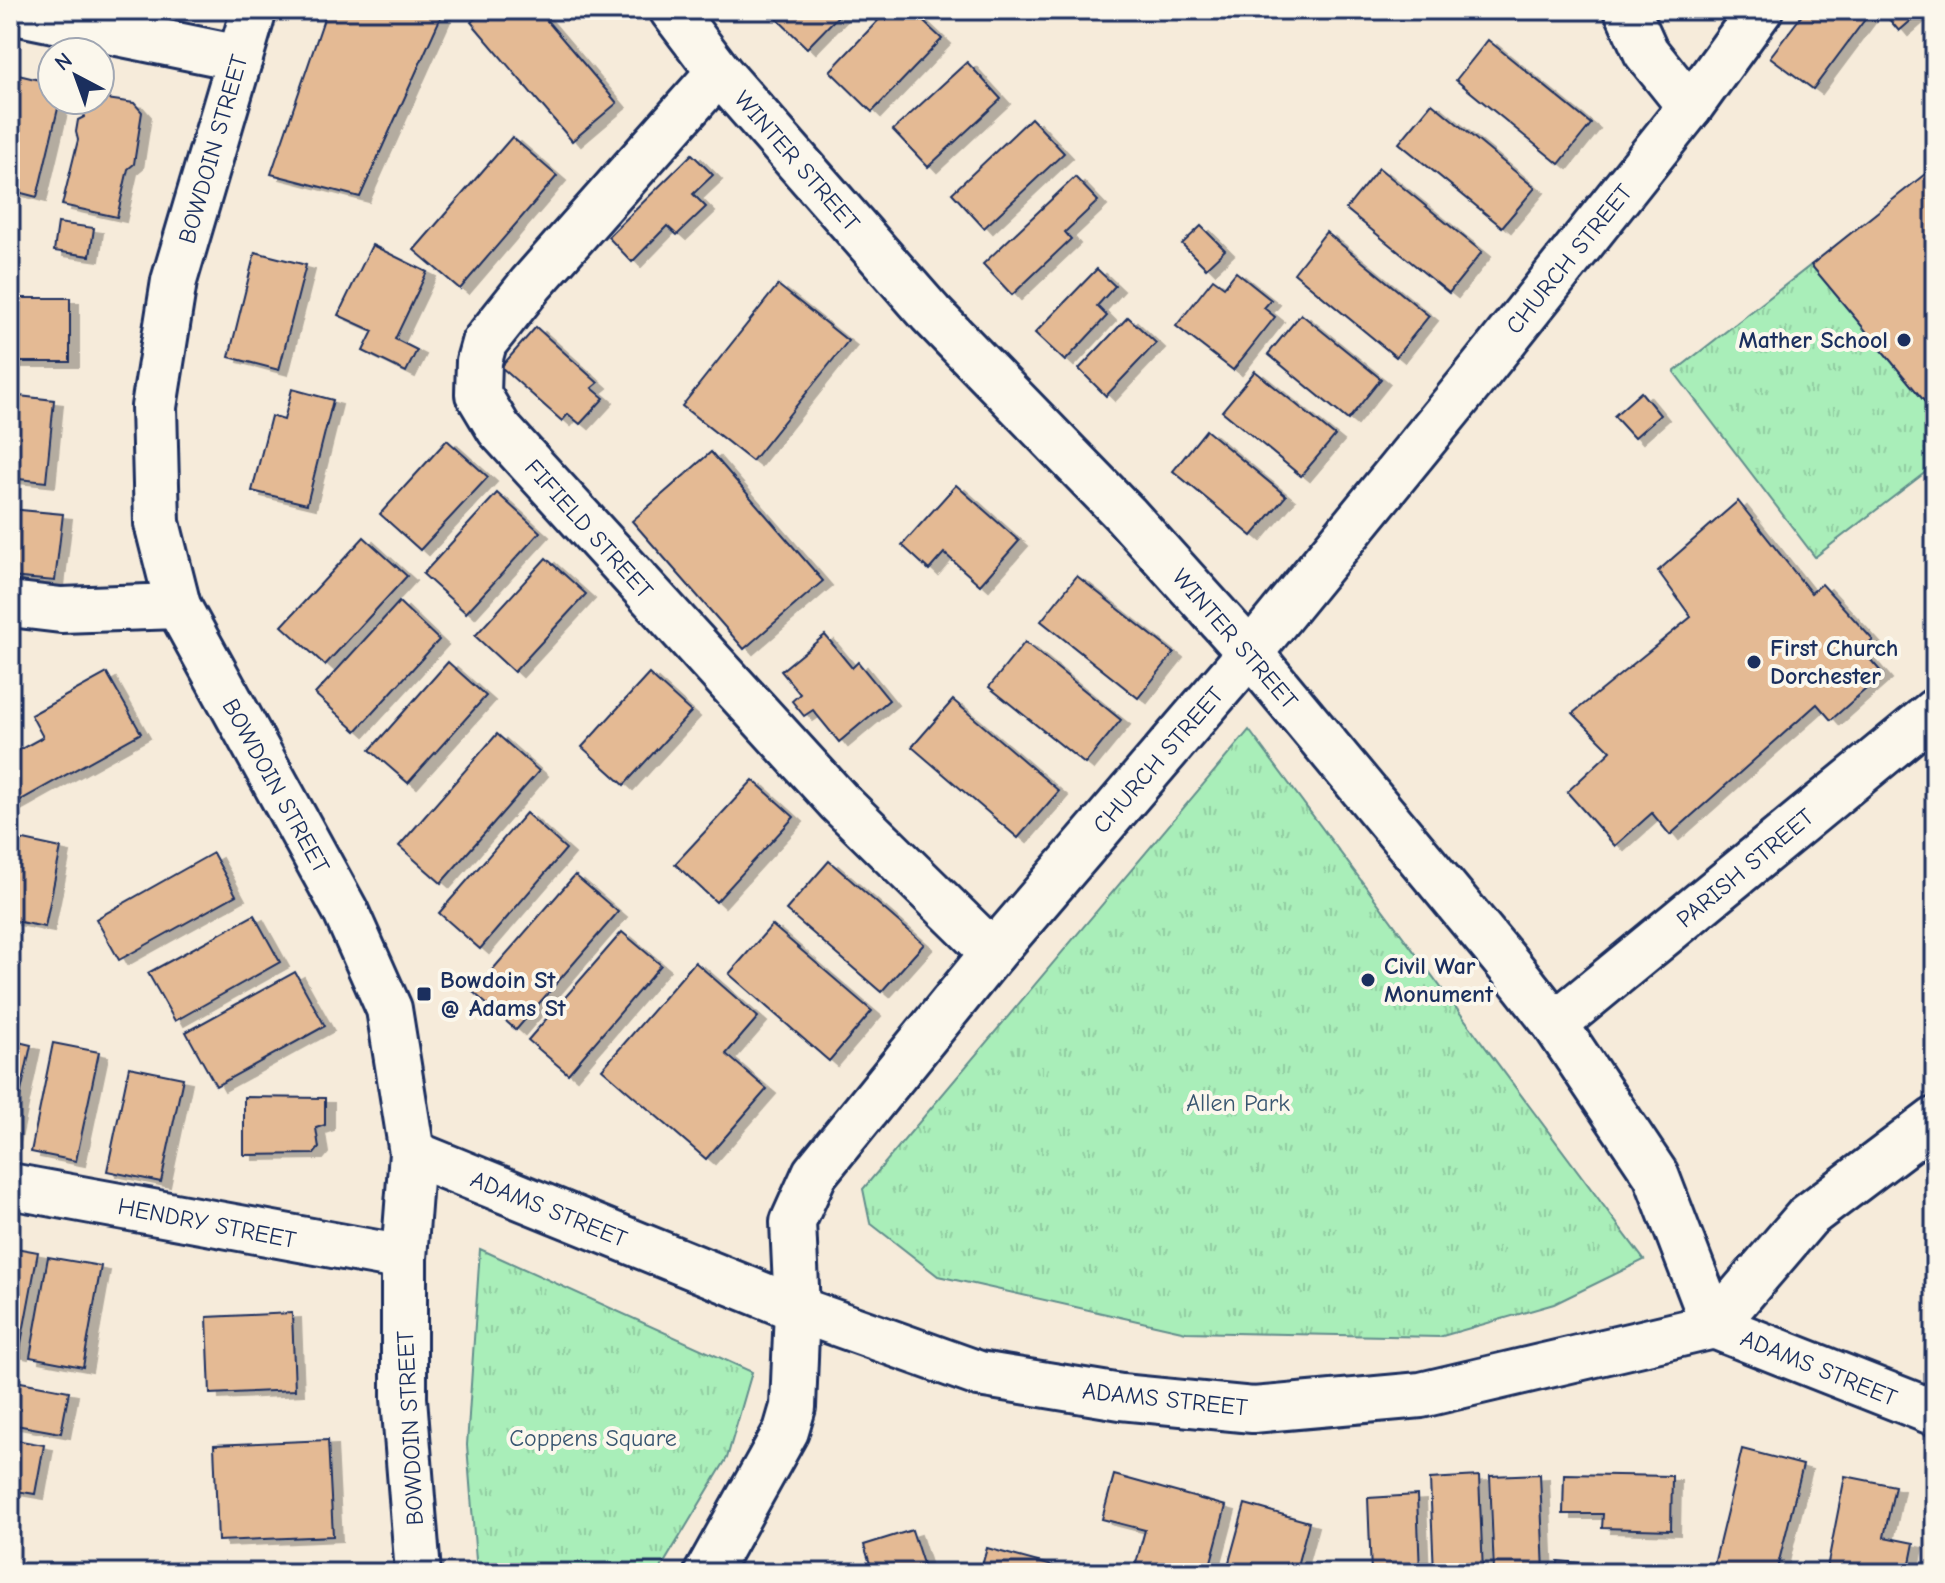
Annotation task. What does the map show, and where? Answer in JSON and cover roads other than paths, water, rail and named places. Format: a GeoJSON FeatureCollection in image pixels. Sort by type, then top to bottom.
{"type":"FeatureCollection","features":[{"type":"Feature","properties":{"kind":"street","name":"BOWDOIN STREET"},"geometry":{"type":"LineString","coordinates":[[254,10],[174,281],[154,407],[157,523],[178,606],[345,910],[389,1009],[412,1153],[404,1258],[404,1398],[418,1573]]}},
{"type":"Feature","properties":{"kind":"street","name":"WINTER STREET"},"geometry":{"type":"LineString","coordinates":[[672,10],[719,72],[931,314],[1126,515],[1250,653],[1555,1024],[1656,1175],[1714,1326]]}},
{"type":"Feature","properties":{"kind":"street"},"geometry":{"type":"LineString","coordinates":[[1627,10],[1646,52],[1690,107]]}},
{"type":"Feature","properties":{"kind":"street","name":"CHURCH STREET"},"geometry":{"type":"LineString","coordinates":[[707,1573],[786,1431],[793,1407],[797,1309],[793,1222],[815,1173],[993,953],[1250,653],[1690,107],[1760,10]]}},
{"type":"Feature","properties":{"kind":"street"},"geometry":{"type":"LineString","coordinates":[[10,11],[240,58]]}},
{"type":"Feature","properties":{"kind":"street","name":"FIFIELD STREET"},"geometry":{"type":"LineString","coordinates":[[719,72],[531,284],[484,343],[478,394],[499,429],[839,802],[993,953]]}},
{"type":"Feature","properties":{"kind":"street"},"geometry":{"type":"LineString","coordinates":[[10,604],[61,610],[178,606]]}},
{"type":"Feature","properties":{"kind":"street","name":"PARISH STREET"},"geometry":{"type":"LineString","coordinates":[[1555,1024],[1935,711]]}},
{"type":"Feature","properties":{"kind":"street"},"geometry":{"type":"LineString","coordinates":[[1714,1326],[1808,1216],[1935,1120]]}},
{"type":"Feature","properties":{"kind":"street","name":"ADAMS STREET"},"geometry":{"type":"LineString","coordinates":[[412,1153],[797,1309],[979,1374],[1121,1397],[1253,1410],[1421,1395],[1714,1326],[1935,1413]]}},
{"type":"Feature","properties":{"kind":"street","name":"HENDRY STREET"},"geometry":{"type":"LineString","coordinates":[[10,1186],[404,1258]]}},
{"type":"Feature","properties":{"kind":"place","name":"Mather School"},"geometry":{"type":"Point","coordinates":[1904,340]}},
{"type":"Feature","properties":{"kind":"place","name":"First Church Dorchester"},"geometry":{"type":"Point","coordinates":[1754,662]}},
{"type":"Feature","properties":{"kind":"place","name":"Civil War Monument"},"geometry":{"type":"Point","coordinates":[1368,980]}},
{"type":"Feature","properties":{"kind":"place","name":"Bowdoin St @ Adams St"},"geometry":{"type":"Point","coordinates":[424,994]}},
{"type":"Feature","properties":{"kind":"park label","name":"Allen Park"},"geometry":{"type":"Point","coordinates":[1238,1103]}},
{"type":"Feature","properties":{"kind":"park label","name":"Coppens Square"},"geometry":{"type":"Point","coordinates":[593,1438]}}]}
